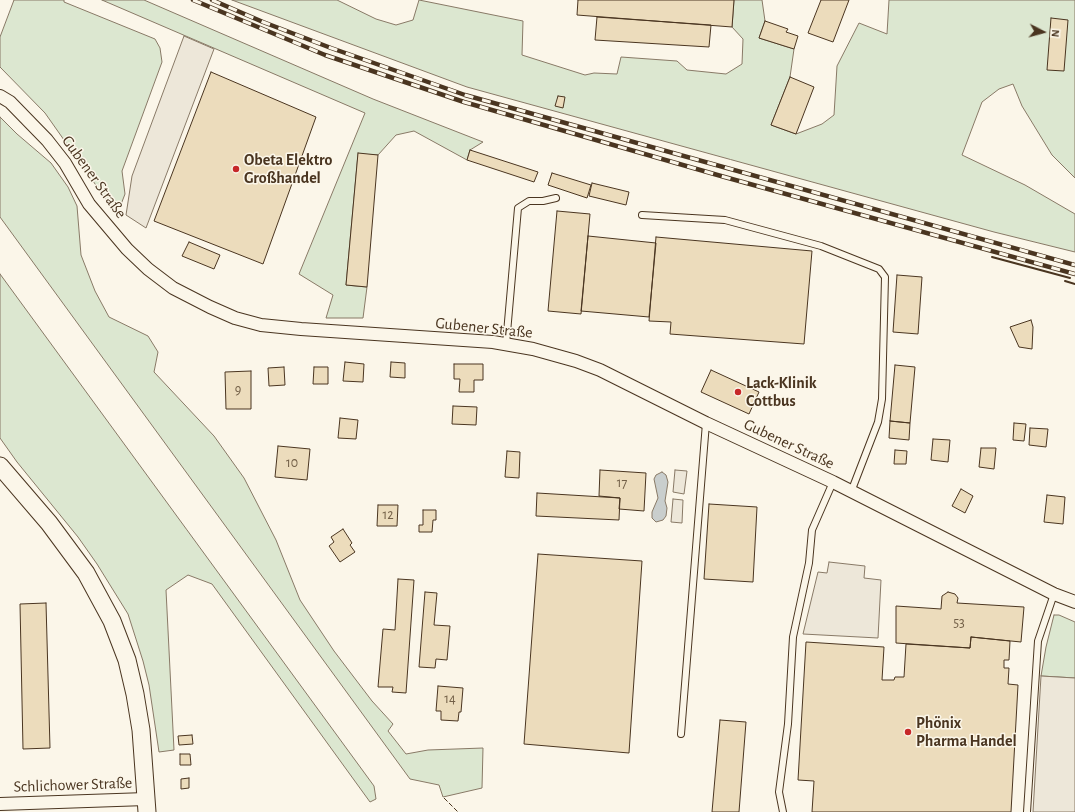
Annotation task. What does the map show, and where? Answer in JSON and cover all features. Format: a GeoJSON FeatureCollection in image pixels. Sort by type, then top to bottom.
{"type":"FeatureCollection","features":[{"type":"Feature","properties":{"kind":"main road"},"geometry":{"type":"LineString","coordinates":[[1,471],[49,523],[86,573],[112,621],[127,660],[135,694],[141,730],[147,806]]}},
{"type":"Feature","properties":{"kind":"street","name":"Gubener Straße"},"geometry":{"type":"LineString","coordinates":[[0,96],[10,102],[47,140],[65,163],[89,204],[127,249],[148,269],[173,288],[210,307],[235,318],[261,325],[494,342],[533,349],[576,361],[600,370],[706,423],[833,482],[1054,594],[1075,602]]}},
{"type":"Feature","properties":{"kind":"street","name":"Schlichower Straße"},"geometry":{"type":"LineString","coordinates":[[0,804],[147,806]]}},
{"type":"Feature","properties":{"kind":"lane"},"geometry":{"type":"LineString","coordinates":[[506,344],[518,208],[529,201],[543,201],[556,198]]}},
{"type":"Feature","properties":{"kind":"lane"},"geometry":{"type":"LineString","coordinates":[[642,215],[725,220],[821,246],[879,269],[885,277],[882,399],[878,422],[851,492]]}},
{"type":"Feature","properties":{"kind":"lane"},"geometry":{"type":"LineString","coordinates":[[681,734],[706,423]]}},
{"type":"Feature","properties":{"kind":"lane"},"geometry":{"type":"LineString","coordinates":[[783,812],[779,792],[788,724],[793,637],[809,563],[812,530],[833,482]]}},
{"type":"Feature","properties":{"kind":"lane"},"geometry":{"type":"LineString","coordinates":[[1027,812],[1038,641],[1054,594]]}},
{"type":"Feature","properties":{"kind":"green space"},"geometry":{"type":"Polygon","coordinates":[[[14,0],[64,0],[64,2],[155,39],[160,48],[162,62],[122,171],[125,194],[120,207],[112,208],[45,113],[0,67],[0,37],[14,0]]]}},
{"type":"Feature","properties":{"kind":"green space"},"geometry":{"type":"Polygon","coordinates":[[[102,0],[144,0],[373,99],[483,142],[470,150],[467,160],[414,131],[396,135],[378,155],[358,154],[346,285],[367,287],[363,318],[326,318],[333,295],[299,274],[365,113],[102,0]]]}},
{"type":"Feature","properties":{"kind":"green space"},"geometry":{"type":"Polygon","coordinates":[[[232,0],[337,0],[376,19],[396,25],[413,20],[419,0],[523,21],[522,55],[585,75],[594,73],[617,74],[621,57],[677,61],[687,70],[726,74],[742,64],[743,39],[732,27],[734,0],[762,0],[765,21],[759,38],[794,49],[790,77],[771,125],[796,134],[822,124],[834,115],[837,66],[859,23],[887,34],[889,0],[1075,0],[1075,178],[1052,155],[1022,106],[1013,84],[999,89],[982,102],[962,155],[1025,185],[1075,214],[1075,252],[994,232],[467,87],[232,0]]]}},
{"type":"Feature","properties":{"kind":"green space"},"geometry":{"type":"Polygon","coordinates":[[[0,117],[17,134],[51,163],[68,187],[77,206],[81,255],[95,291],[109,317],[148,336],[158,352],[154,372],[214,436],[244,478],[276,540],[300,600],[334,651],[372,701],[393,724],[388,731],[406,754],[428,750],[483,748],[482,788],[443,797],[439,785],[410,779],[0,217],[0,117]]]}},
{"type":"Feature","properties":{"kind":"green space"},"geometry":{"type":"Polygon","coordinates":[[[0,274],[374,786],[376,799],[370,802],[212,584],[188,575],[166,590],[174,750],[159,752],[149,685],[128,614],[97,564],[78,537],[17,462],[0,438],[0,274]]]}},
{"type":"Feature","properties":{"kind":"green space"},"geometry":{"type":"Polygon","coordinates":[[[1054,615],[1059,615],[1075,622],[1075,678],[1041,676],[1054,615]]]}},
{"type":"Feature","properties":{"kind":"shaded area"},"geometry":{"type":"Polygon","coordinates":[[[184,36],[214,49],[146,228],[126,215],[132,176],[184,36]]]}},
{"type":"Feature","properties":{"kind":"shaded area"},"geometry":{"type":"Polygon","coordinates":[[[675,470],[687,471],[684,494],[673,492],[675,470]]]}},
{"type":"Feature","properties":{"kind":"shaded area"},"geometry":{"type":"Polygon","coordinates":[[[662,472],[666,475],[668,482],[665,501],[667,508],[666,516],[663,520],[656,522],[652,518],[652,512],[658,498],[654,479],[656,475],[662,472]]]}},
{"type":"Feature","properties":{"kind":"shaded area"},"geometry":{"type":"Polygon","coordinates":[[[673,499],[683,500],[682,523],[671,522],[673,499]]]}},
{"type":"Feature","properties":{"kind":"shaded area"},"geometry":{"type":"Polygon","coordinates":[[[829,562],[865,566],[864,578],[881,580],[878,638],[803,634],[818,572],[827,573],[829,562]]]}},
{"type":"Feature","properties":{"kind":"shaded area"},"geometry":{"type":"Polygon","coordinates":[[[1041,676],[1075,678],[1075,812],[1033,812],[1041,676]]]}},
{"type":"Feature","properties":{"kind":"building"},"geometry":{"type":"Polygon","coordinates":[[[578,0],[734,0],[732,27],[577,15],[578,0]]]}},
{"type":"Feature","properties":{"kind":"building"},"geometry":{"type":"Polygon","coordinates":[[[821,0],[849,0],[833,42],[808,33],[821,0]]]}},
{"type":"Feature","properties":{"kind":"building"},"geometry":{"type":"Polygon","coordinates":[[[597,17],[711,25],[709,47],[595,40],[597,17]]]}},
{"type":"Feature","properties":{"kind":"building"},"geometry":{"type":"Polygon","coordinates":[[[1051,18],[1068,20],[1064,71],[1047,70],[1051,18]]]}},
{"type":"Feature","properties":{"kind":"building"},"geometry":{"type":"Polygon","coordinates":[[[765,21],[788,29],[786,32],[798,36],[794,49],[759,38],[765,21]]]}},
{"type":"Feature","properties":{"kind":"building","name":"Obeta Elektro Großhandel"},"geometry":{"type":"Polygon","coordinates":[[[211,72],[316,117],[263,264],[154,221],[211,72]]]}},
{"type":"Feature","properties":{"kind":"building"},"geometry":{"type":"Polygon","coordinates":[[[790,77],[814,87],[796,134],[771,125],[790,77]]]}},
{"type":"Feature","properties":{"kind":"building"},"geometry":{"type":"Polygon","coordinates":[[[558,96],[565,97],[563,108],[555,106],[558,96]]]}},
{"type":"Feature","properties":{"kind":"building"},"geometry":{"type":"Polygon","coordinates":[[[470,150],[538,172],[534,182],[467,160],[470,150]]]}},
{"type":"Feature","properties":{"kind":"building"},"geometry":{"type":"Polygon","coordinates":[[[358,153],[378,155],[367,287],[346,285],[358,153]]]}},
{"type":"Feature","properties":{"kind":"building"},"geometry":{"type":"Polygon","coordinates":[[[552,173],[591,185],[587,198],[548,185],[552,173]]]}},
{"type":"Feature","properties":{"kind":"building"},"geometry":{"type":"Polygon","coordinates":[[[592,183],[629,192],[626,205],[589,196],[592,183]]]}},
{"type":"Feature","properties":{"kind":"building"},"geometry":{"type":"Polygon","coordinates":[[[557,211],[590,214],[581,314],[548,311],[557,211]]]}},
{"type":"Feature","properties":{"kind":"building"},"geometry":{"type":"Polygon","coordinates":[[[588,236],[656,243],[649,317],[581,311],[588,236]]]}},
{"type":"Feature","properties":{"kind":"building"},"geometry":{"type":"Polygon","coordinates":[[[656,237],[812,251],[804,344],[670,334],[671,322],[649,321],[656,237]]]}},
{"type":"Feature","properties":{"kind":"building"},"geometry":{"type":"Polygon","coordinates":[[[189,242],[220,255],[214,269],[182,256],[189,242]]]}},
{"type":"Feature","properties":{"kind":"building"},"geometry":{"type":"Polygon","coordinates":[[[897,275],[922,277],[918,334],[893,332],[897,275]]]}},
{"type":"Feature","properties":{"kind":"building"},"geometry":{"type":"Polygon","coordinates":[[[1031,320],[1033,327],[1032,349],[1019,347],[1010,327],[1031,320]]]}},
{"type":"Feature","properties":{"kind":"building"},"geometry":{"type":"Polygon","coordinates":[[[345,362],[364,364],[363,382],[343,381],[345,362]]]}},
{"type":"Feature","properties":{"kind":"building"},"geometry":{"type":"Polygon","coordinates":[[[391,362],[405,363],[405,378],[390,377],[391,362]]]}},
{"type":"Feature","properties":{"kind":"building"},"geometry":{"type":"Polygon","coordinates":[[[454,364],[483,364],[483,380],[474,380],[474,392],[459,392],[460,379],[454,379],[454,364]]]}},
{"type":"Feature","properties":{"kind":"building"},"geometry":{"type":"Polygon","coordinates":[[[895,365],[915,367],[910,423],[890,421],[895,365]]]}},
{"type":"Feature","properties":{"kind":"building"},"geometry":{"type":"Polygon","coordinates":[[[284,367],[285,385],[269,386],[268,368],[284,367]]]}},
{"type":"Feature","properties":{"kind":"building"},"geometry":{"type":"Polygon","coordinates":[[[314,367],[328,367],[328,384],[313,384],[314,367]]]}},
{"type":"Feature","properties":{"kind":"building"},"geometry":{"type":"Polygon","coordinates":[[[711,370],[759,392],[749,414],[701,392],[711,370]]]}},
{"type":"Feature","properties":{"kind":"building"},"geometry":{"type":"Polygon","coordinates":[[[251,371],[251,409],[226,409],[225,372],[251,371]]]}},
{"type":"Feature","properties":{"kind":"building"},"geometry":{"type":"Polygon","coordinates":[[[453,406],[477,407],[476,425],[452,424],[453,406]]]}},
{"type":"Feature","properties":{"kind":"building"},"geometry":{"type":"Polygon","coordinates":[[[340,418],[358,420],[356,439],[338,438],[340,418]]]}},
{"type":"Feature","properties":{"kind":"building"},"geometry":{"type":"Polygon","coordinates":[[[890,421],[910,423],[909,440],[889,438],[890,421]]]}},
{"type":"Feature","properties":{"kind":"building"},"geometry":{"type":"Polygon","coordinates":[[[1014,423],[1026,424],[1024,441],[1013,440],[1014,423]]]}},
{"type":"Feature","properties":{"kind":"building"},"geometry":{"type":"Polygon","coordinates":[[[1030,428],[1048,429],[1046,447],[1029,445],[1030,428]]]}},
{"type":"Feature","properties":{"kind":"building"},"geometry":{"type":"Polygon","coordinates":[[[933,439],[950,440],[948,462],[931,460],[933,439]]]}},
{"type":"Feature","properties":{"kind":"building"},"geometry":{"type":"Polygon","coordinates":[[[278,446],[310,449],[307,480],[275,477],[278,446]]]}},
{"type":"Feature","properties":{"kind":"building"},"geometry":{"type":"Polygon","coordinates":[[[981,448],[996,448],[994,469],[979,467],[981,448]]]}},
{"type":"Feature","properties":{"kind":"building"},"geometry":{"type":"Polygon","coordinates":[[[895,450],[907,451],[906,464],[894,464],[895,450]]]}},
{"type":"Feature","properties":{"kind":"building"},"geometry":{"type":"Polygon","coordinates":[[[507,451],[520,452],[519,478],[505,477],[507,451]]]}},
{"type":"Feature","properties":{"kind":"building"},"geometry":{"type":"Polygon","coordinates":[[[600,470],[646,473],[644,511],[619,509],[620,498],[599,496],[600,470]]]}},
{"type":"Feature","properties":{"kind":"building"},"geometry":{"type":"Polygon","coordinates":[[[961,489],[973,496],[965,513],[952,506],[961,489]]]}},
{"type":"Feature","properties":{"kind":"building"},"geometry":{"type":"Polygon","coordinates":[[[537,493],[620,498],[619,520],[536,516],[537,493]]]}},
{"type":"Feature","properties":{"kind":"building"},"geometry":{"type":"Polygon","coordinates":[[[1047,495],[1065,497],[1063,524],[1044,522],[1047,495]]]}},
{"type":"Feature","properties":{"kind":"building"},"geometry":{"type":"Polygon","coordinates":[[[709,504],[757,507],[753,582],[704,579],[709,504]]]}},
{"type":"Feature","properties":{"kind":"building"},"geometry":{"type":"Polygon","coordinates":[[[378,505],[398,505],[397,526],[377,526],[378,505]]]}},
{"type":"Feature","properties":{"kind":"building"},"geometry":{"type":"Polygon","coordinates":[[[423,510],[436,510],[436,520],[433,520],[432,532],[419,532],[419,525],[423,525],[423,510]]]}},
{"type":"Feature","properties":{"kind":"building"},"geometry":{"type":"Polygon","coordinates":[[[343,529],[352,543],[350,545],[355,552],[340,562],[329,546],[334,542],[331,537],[343,529]]]}},
{"type":"Feature","properties":{"kind":"building"},"geometry":{"type":"Polygon","coordinates":[[[538,554],[642,561],[629,753],[524,744],[538,554]]]}},
{"type":"Feature","properties":{"kind":"building"},"geometry":{"type":"Polygon","coordinates":[[[398,579],[414,580],[406,693],[392,692],[393,687],[378,687],[383,629],[395,630],[398,579]]]}},
{"type":"Feature","properties":{"kind":"building"},"geometry":{"type":"Polygon","coordinates":[[[425,592],[437,593],[434,625],[450,626],[447,660],[436,659],[435,668],[419,667],[425,592]]]}},
{"type":"Feature","properties":{"kind":"building"},"geometry":{"type":"Polygon","coordinates":[[[948,592],[955,594],[958,598],[957,603],[1024,607],[1021,642],[971,637],[970,648],[896,643],[896,606],[941,609],[942,596],[948,592]]]}},
{"type":"Feature","properties":{"kind":"building"},"geometry":{"type":"Polygon","coordinates":[[[46,603],[50,748],[23,749],[20,604],[46,603]]]}},
{"type":"Feature","properties":{"kind":"building","name":"Phönix Pharma Handel"},"geometry":{"type":"Polygon","coordinates":[[[971,637],[1010,641],[1009,660],[1004,660],[1004,668],[1009,668],[1008,684],[1018,685],[1011,812],[812,812],[814,781],[798,780],[806,642],[884,647],[882,680],[894,680],[895,677],[904,677],[906,644],[970,648],[971,637]]]}},
{"type":"Feature","properties":{"kind":"building"},"geometry":{"type":"Polygon","coordinates":[[[438,686],[463,688],[461,712],[459,712],[458,721],[441,720],[441,711],[436,711],[438,686]]]}},
{"type":"Feature","properties":{"kind":"building"},"geometry":{"type":"Polygon","coordinates":[[[720,720],[746,722],[739,812],[712,812],[720,720]]]}},
{"type":"Feature","properties":{"kind":"building"},"geometry":{"type":"Polygon","coordinates":[[[192,735],[193,744],[179,745],[178,736],[192,735]]]}},
{"type":"Feature","properties":{"kind":"building"},"geometry":{"type":"Polygon","coordinates":[[[180,754],[190,754],[191,765],[180,765],[180,754]]]}},
{"type":"Feature","properties":{"kind":"building"},"geometry":{"type":"Polygon","coordinates":[[[189,778],[189,788],[181,789],[181,779],[189,778]]]}},
{"type":"Feature","properties":{"kind":"railway"},"geometry":{"type":"LineString","coordinates":[[193,0],[325,55],[464,102],[721,176],[1075,274]]}},
{"type":"Feature","properties":{"kind":"railway"},"geometry":{"type":"LineString","coordinates":[[212,0],[263,22],[331,48],[465,95],[1075,265]]}},
{"type":"Feature","properties":{"kind":"fence"},"geometry":{"type":"LineString","coordinates":[[444,798],[458,812]]}},
{"type":"Feature","properties":{"kind":"wall"},"geometry":{"type":"LineString","coordinates":[[992,257],[1070,278]]}},
{"type":"Feature","properties":{"kind":"wall"},"geometry":{"type":"LineString","coordinates":[[1065,281],[1075,284]]}},
{"type":"Feature","properties":{"kind":"place","name":"Obeta Elektro Großhandel"},"geometry":{"type":"Point","coordinates":[236,169]}},
{"type":"Feature","properties":{"kind":"place","name":"Lack-Klinik Cottbus"},"geometry":{"type":"Point","coordinates":[738,392]}},
{"type":"Feature","properties":{"kind":"place","name":"Phönix Pharma Handel"},"geometry":{"type":"Point","coordinates":[908,732]}}]}
